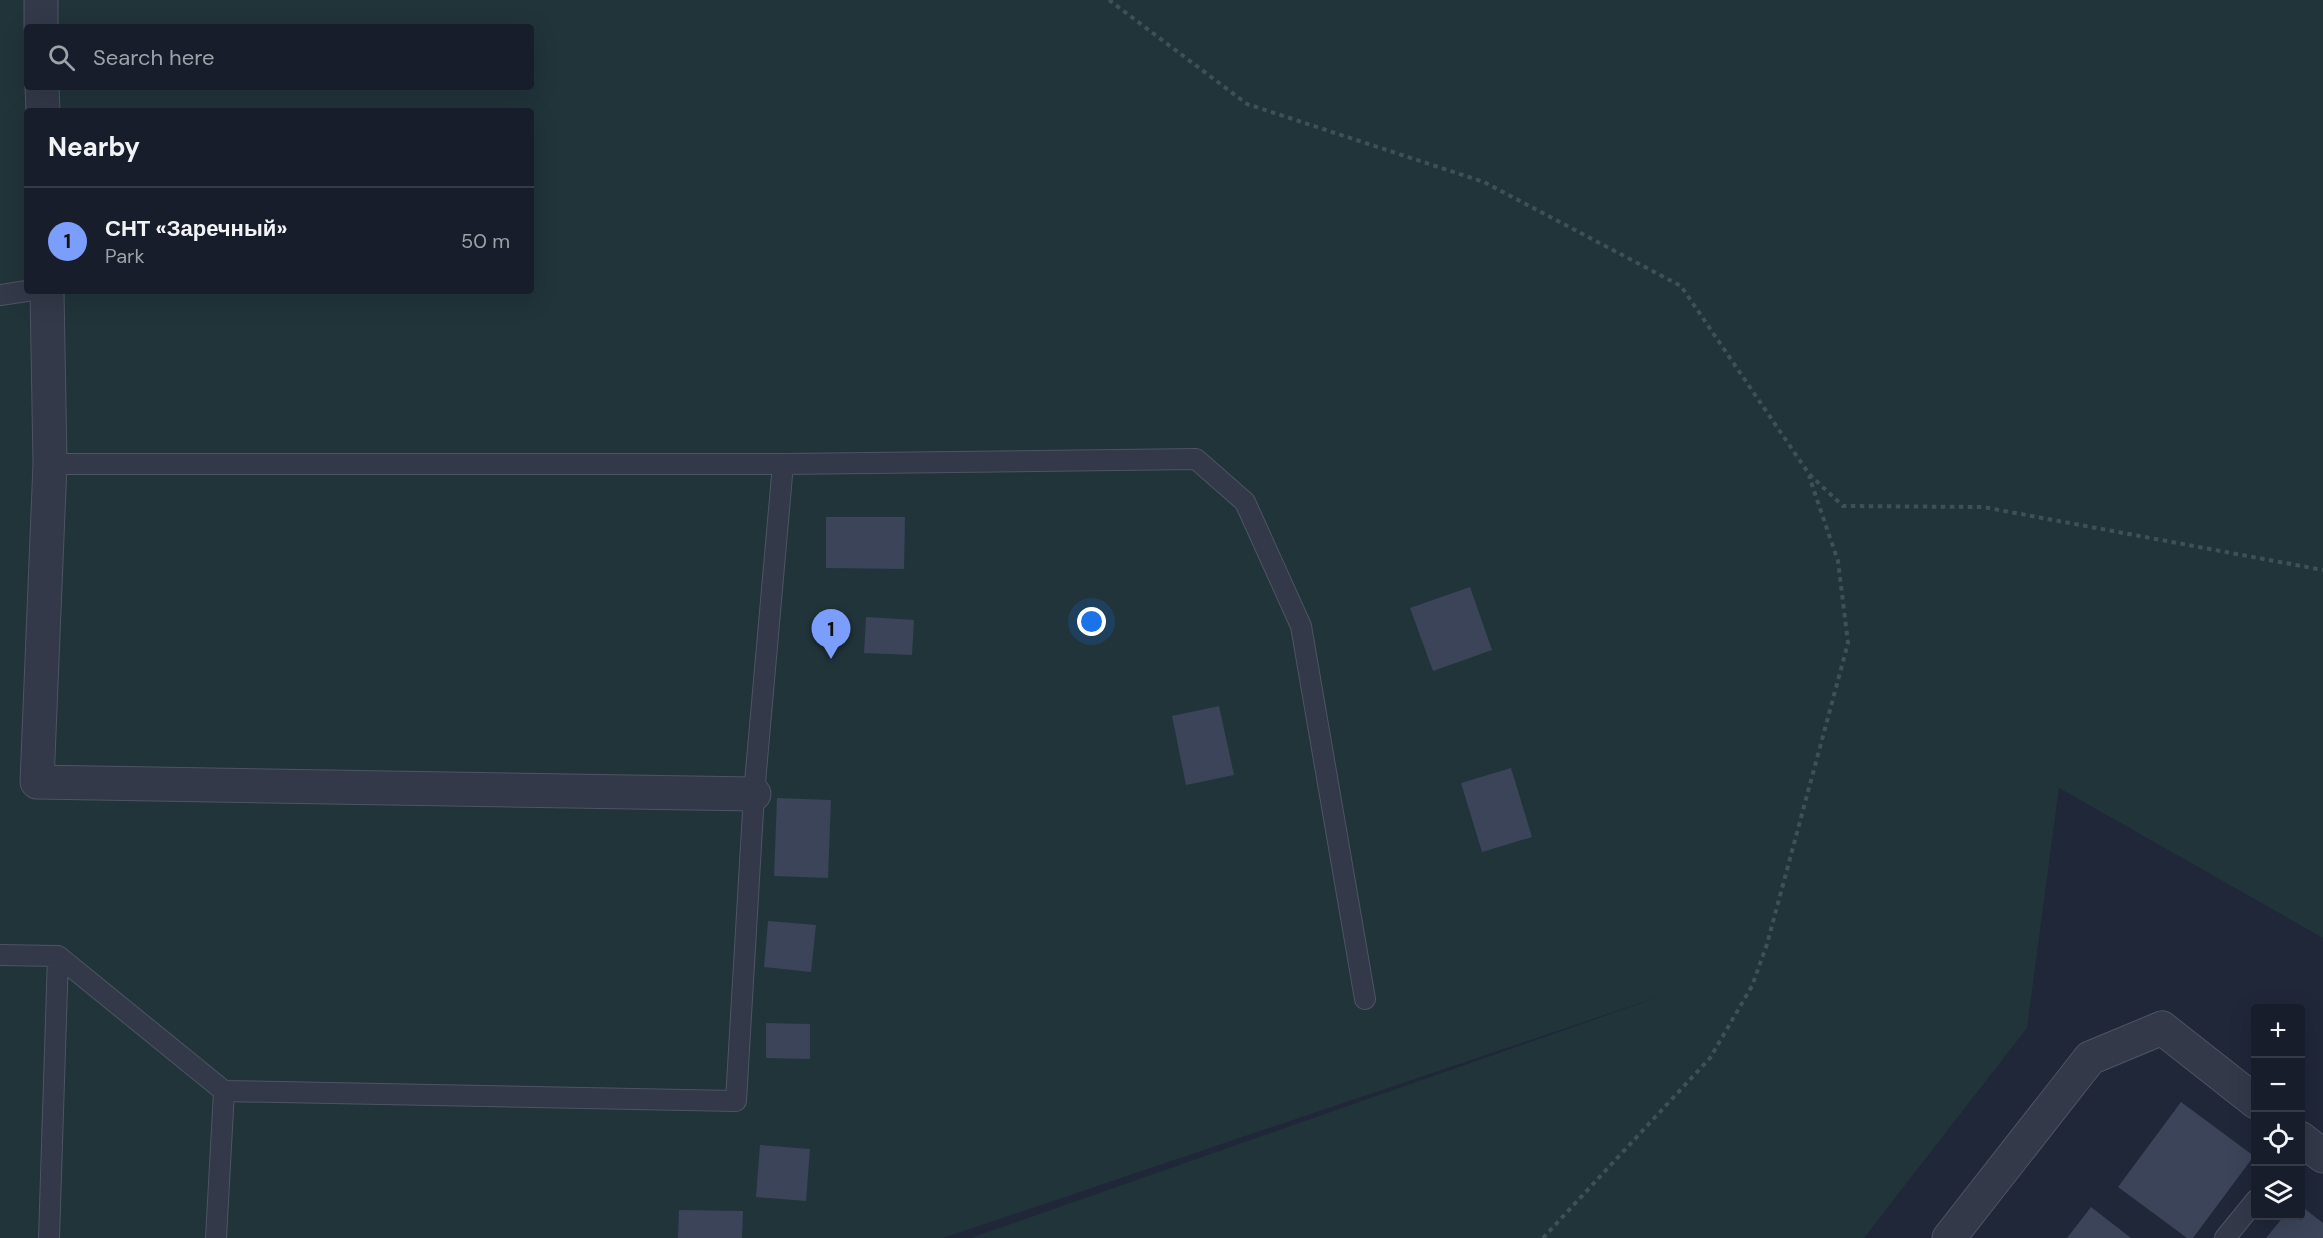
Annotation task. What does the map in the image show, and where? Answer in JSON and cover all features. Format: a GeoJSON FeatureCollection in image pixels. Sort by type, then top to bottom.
{"type":"FeatureCollection","features":[{"type":"Feature","properties":{"kind":"street"},"geometry":{"type":"LineString","coordinates":[[41,0],[41,24]]}},
{"type":"Feature","properties":{"kind":"street"},"geometry":{"type":"LineString","coordinates":[[42,90],[43,108]]}},
{"type":"Feature","properties":{"kind":"street"},"geometry":{"type":"LineString","coordinates":[[46,294],[50,464],[38,782],[754,794]]}},
{"type":"Feature","properties":{"kind":"street"},"geometry":{"type":"LineString","coordinates":[[1949,1238],[2090,1058],[2162,1028],[2251,1098]]}},
{"type":"Feature","properties":{"kind":"lane"},"geometry":{"type":"LineString","coordinates":[[0,295],[24,291]]}},
{"type":"Feature","properties":{"kind":"lane"},"geometry":{"type":"LineString","coordinates":[[50,464],[783,464],[1196,459],[1245,502],[1301,626],[1365,999]]}},
{"type":"Feature","properties":{"kind":"lane"},"geometry":{"type":"LineString","coordinates":[[0,955],[58,956],[224,1091],[736,1101],[754,794],[783,464]]}},
{"type":"Feature","properties":{"kind":"lane"},"geometry":{"type":"LineString","coordinates":[[49,1238],[58,956]]}},
{"type":"Feature","properties":{"kind":"lane"},"geometry":{"type":"LineString","coordinates":[[216,1238],[224,1091]]}},
{"type":"Feature","properties":{"kind":"lane"},"geometry":{"type":"LineString","coordinates":[[2225,1238],[2251,1206]]}},
{"type":"Feature","properties":{"kind":"path"},"geometry":{"type":"LineString","coordinates":[[1109,0],[1247,104],[1484,182],[1681,286],[1809,474],[1843,506],[1983,507],[2323,570]]}},
{"type":"Feature","properties":{"kind":"path"},"geometry":{"type":"LineString","coordinates":[[1543,1238],[1710,1058],[1752,986],[1767,944],[1848,643],[1838,561],[1809,474]]}},
{"type":"Feature","properties":{"kind":"shaded area"},"geometry":{"type":"Polygon","coordinates":[[[0,0],[2323,0],[2323,938],[2059,788],[2027,1028],[1864,1238],[971,1238],[1667,994],[943,1238],[0,1238],[0,0]]]}},
{"type":"Feature","properties":{"kind":"building"},"geometry":{"type":"Polygon","coordinates":[[[826,517],[905,517],[904,569],[826,568],[826,517]]]}},
{"type":"Feature","properties":{"kind":"building"},"geometry":{"type":"Polygon","coordinates":[[[1470,587],[1492,650],[1433,671],[1410,608],[1470,587]]]}},
{"type":"Feature","properties":{"kind":"building"},"geometry":{"type":"Polygon","coordinates":[[[866,617],[914,620],[912,655],[864,653],[866,617]]]}},
{"type":"Feature","properties":{"kind":"building"},"geometry":{"type":"Polygon","coordinates":[[[1219,706],[1234,775],[1186,785],[1172,716],[1219,706]]]}},
{"type":"Feature","properties":{"kind":"building"},"geometry":{"type":"Polygon","coordinates":[[[1511,768],[1532,837],[1482,852],[1461,783],[1511,768]]]}},
{"type":"Feature","properties":{"kind":"building"},"geometry":{"type":"Polygon","coordinates":[[[777,798],[831,800],[828,878],[774,876],[777,798]]]}},
{"type":"Feature","properties":{"kind":"building"},"geometry":{"type":"Polygon","coordinates":[[[768,921],[816,925],[811,972],[764,967],[768,921]]]}},
{"type":"Feature","properties":{"kind":"building"},"geometry":{"type":"Polygon","coordinates":[[[766,1023],[810,1024],[810,1059],[766,1058],[766,1023]]]}},
{"type":"Feature","properties":{"kind":"building"},"geometry":{"type":"Polygon","coordinates":[[[2181,1102],[2251,1154],[2251,1160],[2193,1238],[2187,1238],[2118,1187],[2181,1102]]]}},
{"type":"Feature","properties":{"kind":"building"},"geometry":{"type":"Polygon","coordinates":[[[760,1145],[810,1149],[806,1201],[756,1197],[760,1145]]]}},
{"type":"Feature","properties":{"kind":"building"},"geometry":{"type":"Polygon","coordinates":[[[2091,1207],[2131,1238],[2067,1238],[2091,1207]]]}},
{"type":"Feature","properties":{"kind":"building"},"geometry":{"type":"Polygon","coordinates":[[[2305,1209],[2323,1223],[2323,1238],[2266,1238],[2281,1220],[2305,1220],[2305,1209]]]}},
{"type":"Feature","properties":{"kind":"building"},"geometry":{"type":"Polygon","coordinates":[[[679,1210],[743,1211],[742,1238],[678,1238],[679,1210]]]}},
{"type":"Feature","properties":{"kind":"place","name":"СНТ «Заречный»"},"geometry":{"type":"Point","coordinates":[831,659]}}]}
